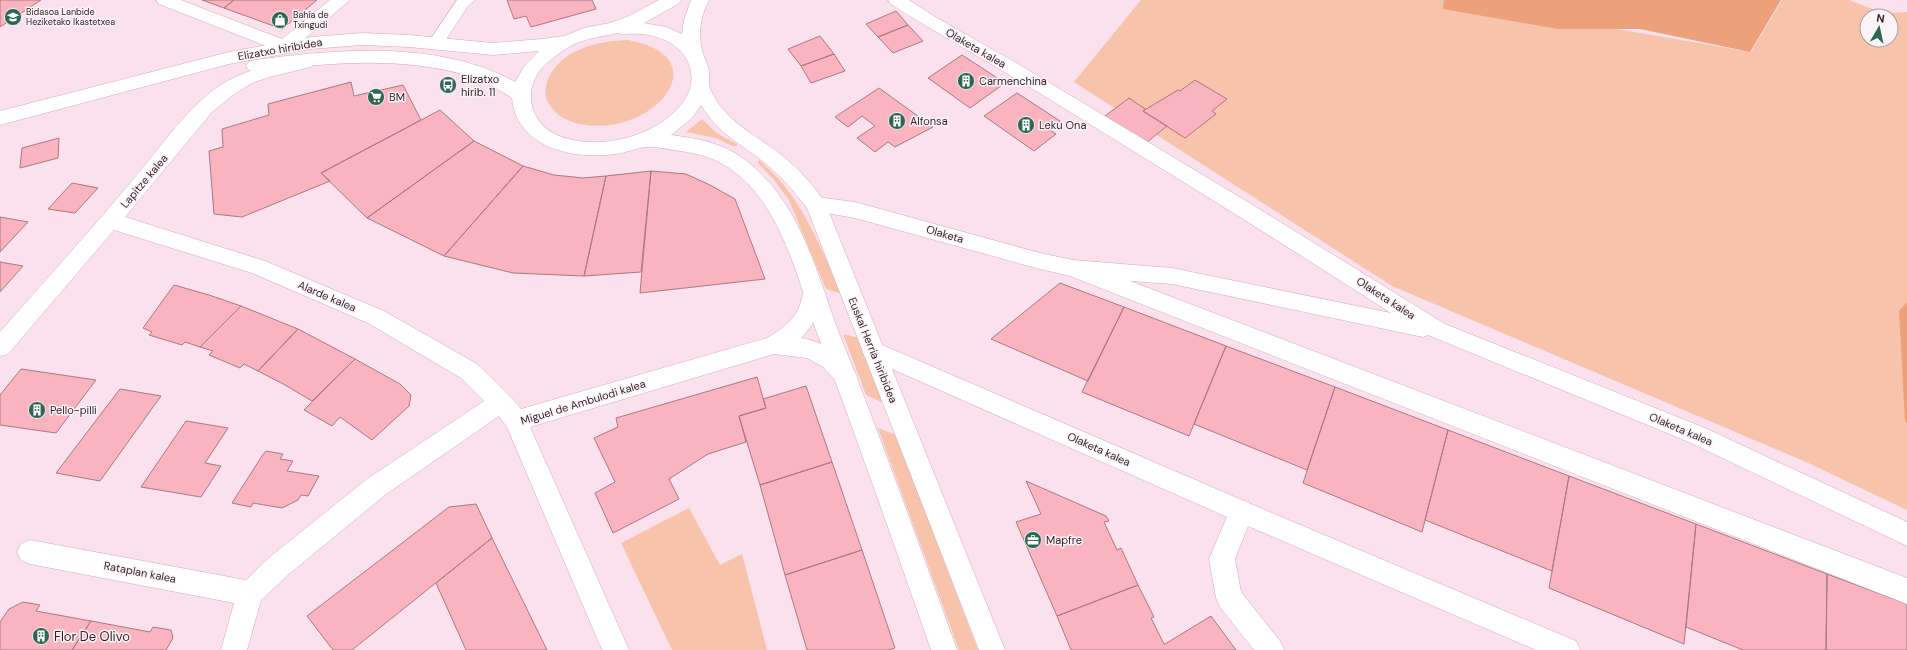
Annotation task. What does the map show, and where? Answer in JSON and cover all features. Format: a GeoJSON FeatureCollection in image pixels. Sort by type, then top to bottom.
{"type":"FeatureCollection","features":[{"type":"Feature","properties":{"kind":"street"},"geometry":{"type":"LineString","coordinates":[[165,0],[284,47],[341,0]]}},
{"type":"Feature","properties":{"kind":"street","name":"Elizatxo hiribidea"},"geometry":{"type":"LineString","coordinates":[[613,28],[635,20],[672,0]]}},
{"type":"Feature","properties":{"kind":"street"},"geometry":{"type":"LineString","coordinates":[[694,53],[691,42],[691,26],[700,0]]}},
{"type":"Feature","properties":{"kind":"street","name":"Olaketa kalea"},"geometry":{"type":"LineString","coordinates":[[897,0],[926,19],[1019,72],[1244,209],[1437,330],[1537,369],[1697,435],[1907,534]]}},
{"type":"Feature","properties":{"kind":"street","name":"Elizatxo hiribidea"},"geometry":{"type":"LineString","coordinates":[[0,118],[229,58],[311,43],[362,39],[436,43],[499,49],[542,46],[567,41],[590,32],[613,28],[637,27],[660,32],[680,40],[694,53],[702,69],[701,88],[691,108],[672,126],[646,140],[615,148],[600,149],[584,149],[556,143],[535,131],[523,114],[520,94],[528,74],[544,56],[567,41]]}},
{"type":"Feature","properties":{"kind":"street","name":"Elizatxo hiribidea"},"geometry":{"type":"LineString","coordinates":[[0,131],[228,70],[274,63],[318,59],[402,59],[442,64],[479,73],[520,94]]}},
{"type":"Feature","properties":{"kind":"street","name":"Lapitze kalea"},"geometry":{"type":"LineString","coordinates":[[0,347],[112,220],[205,107],[216,97],[246,80],[269,71],[318,59]]}},
{"type":"Feature","properties":{"kind":"street","name":"Euskal Herria hiribidea"},"geometry":{"type":"LineString","coordinates":[[701,88],[709,104],[721,119],[736,133],[773,158],[803,188],[816,206],[992,650]]}},
{"type":"Feature","properties":{"kind":"street"},"geometry":{"type":"LineString","coordinates":[[646,140],[695,145],[717,152],[738,162],[756,179],[772,198],[799,250],[846,376],[944,650]]}},
{"type":"Feature","properties":{"kind":"street","name":"Olaketa"},"geometry":{"type":"LineString","coordinates":[[816,206],[855,210],[1040,261],[1073,268]]}},
{"type":"Feature","properties":{"kind":"street","name":"Alarde kalea"},"geometry":{"type":"LineString","coordinates":[[112,220],[127,227],[258,267],[376,317],[469,371],[501,402],[516,421]]}},
{"type":"Feature","properties":{"kind":"street"},"geometry":{"type":"LineString","coordinates":[[1073,268],[1172,276],[1437,330]]}},
{"type":"Feature","properties":{"kind":"street"},"geometry":{"type":"LineString","coordinates":[[1073,268],[1907,590]]}},
{"type":"Feature","properties":{"kind":"street","name":"Miguel de Ambulodi kalea"},"geometry":{"type":"LineString","coordinates":[[774,346],[795,331],[803,322],[811,308],[814,293]]}},
{"type":"Feature","properties":{"kind":"street","name":"Miguel de Ambulodi kalea"},"geometry":{"type":"LineString","coordinates":[[616,650],[516,421],[774,346],[795,346],[815,351],[827,357],[846,376]]}},
{"type":"Feature","properties":{"kind":"street","name":"Olaketa kalea"},"geometry":{"type":"LineString","coordinates":[[873,350],[1242,511],[1567,650]]}},
{"type":"Feature","properties":{"kind":"street"},"geometry":{"type":"LineString","coordinates":[[234,650],[250,593],[280,564],[376,487],[501,402]]}},
{"type":"Feature","properties":{"kind":"street"},"geometry":{"type":"LineString","coordinates":[[1242,511],[1222,559],[1229,598],[1271,650]]}},
{"type":"Feature","properties":{"kind":"street","name":"Rataplan kalea"},"geometry":{"type":"LineString","coordinates":[[30,552],[250,593]]}},
{"type":"Feature","properties":{"kind":"lane"},"geometry":{"type":"LineString","coordinates":[[436,43],[463,3],[468,0]]}},
{"type":"Feature","properties":{"kind":"shaded area"},"geometry":{"type":"Polygon","coordinates":[[[1141,0],[1475,0],[1478,5],[1751,52],[1782,0],[1849,0],[1870,8],[1859,8],[1859,48],[1899,48],[1899,12],[1907,12],[1907,510],[1806,462],[1392,286],[1074,82],[1141,0]]]}},
{"type":"Feature","properties":{"kind":"shaded area"},"geometry":{"type":"Polygon","coordinates":[[[1444,0],[1781,0],[1750,52],[1640,29],[1558,29],[1443,9],[1444,0]]]}},
{"type":"Feature","properties":{"kind":"shaded area"},"geometry":{"type":"Polygon","coordinates":[[[628,40],[656,49],[670,62],[673,78],[666,94],[652,108],[631,120],[607,125],[575,123],[556,113],[547,100],[546,85],[549,77],[556,67],[564,59],[583,48],[594,44],[628,40]]]}},
{"type":"Feature","properties":{"kind":"shaded area"},"geometry":{"type":"Polygon","coordinates":[[[702,119],[718,134],[737,144],[737,146],[732,146],[716,138],[686,132],[702,119]]]}},
{"type":"Feature","properties":{"kind":"shaded area"},"geometry":{"type":"Polygon","coordinates":[[[759,160],[787,189],[798,205],[817,240],[842,294],[826,289],[789,200],[774,180],[758,163],[759,160]]]}},
{"type":"Feature","properties":{"kind":"shaded area"},"geometry":{"type":"Polygon","coordinates":[[[1907,302],[1907,423],[1905,421],[1899,311],[1907,302]]]}},
{"type":"Feature","properties":{"kind":"shaded area"},"geometry":{"type":"Polygon","coordinates":[[[843,334],[859,338],[885,404],[866,395],[843,334]]]}},
{"type":"Feature","properties":{"kind":"shaded area"},"geometry":{"type":"Polygon","coordinates":[[[878,428],[896,435],[978,650],[959,650],[878,428]]]}},
{"type":"Feature","properties":{"kind":"shaded area"},"geometry":{"type":"Polygon","coordinates":[[[689,508],[720,565],[742,554],[767,650],[672,650],[621,543],[689,508]]]}},
{"type":"Feature","properties":{"kind":"building","name":"Bidasoa Lanbide Heziketako Ikastetxea"},"geometry":{"type":"Polygon","coordinates":[[[0,0],[41,0],[0,27],[0,0]]]}},
{"type":"Feature","properties":{"kind":"building"},"geometry":{"type":"Polygon","coordinates":[[[202,0],[234,0],[224,8],[202,0]]]}},
{"type":"Feature","properties":{"kind":"building"},"geometry":{"type":"Polygon","coordinates":[[[234,0],[317,0],[282,29],[224,8],[234,0]]]}},
{"type":"Feature","properties":{"kind":"building"},"geometry":{"type":"Polygon","coordinates":[[[507,0],[592,0],[596,9],[531,27],[526,16],[514,19],[507,0]]]}},
{"type":"Feature","properties":{"kind":"building"},"geometry":{"type":"Polygon","coordinates":[[[896,11],[908,25],[878,37],[866,24],[896,11]]]}},
{"type":"Feature","properties":{"kind":"building"},"geometry":{"type":"Polygon","coordinates":[[[908,25],[923,41],[893,53],[878,37],[908,25]]]}},
{"type":"Feature","properties":{"kind":"building"},"geometry":{"type":"Polygon","coordinates":[[[820,36],[834,54],[801,66],[788,49],[820,36]]]}},
{"type":"Feature","properties":{"kind":"building"},"geometry":{"type":"Polygon","coordinates":[[[834,54],[845,71],[811,83],[801,66],[834,54]]]}},
{"type":"Feature","properties":{"kind":"building","name":"Carmenchina"},"geometry":{"type":"Polygon","coordinates":[[[962,55],[1005,83],[970,108],[928,78],[962,55]]]}},
{"type":"Feature","properties":{"kind":"building"},"geometry":{"type":"Polygon","coordinates":[[[1195,80],[1227,99],[1212,111],[1216,114],[1185,138],[1143,111],[1178,90],[1180,91],[1195,80]]]}},
{"type":"Feature","properties":{"kind":"building"},"geometry":{"type":"Polygon","coordinates":[[[351,82],[354,96],[403,85],[421,120],[321,173],[330,181],[242,217],[214,214],[209,151],[223,147],[222,129],[269,115],[268,104],[351,82]]]}},
{"type":"Feature","properties":{"kind":"building","name":"Alfonsa"},"geometry":{"type":"Polygon","coordinates":[[[879,88],[933,127],[895,147],[888,142],[875,152],[857,138],[875,126],[862,116],[848,127],[835,117],[879,88]]]}},
{"type":"Feature","properties":{"kind":"building","name":"Leku Ona"},"geometry":{"type":"Polygon","coordinates":[[[1017,93],[1060,121],[1049,129],[1056,134],[1034,151],[984,116],[1017,93]]]}},
{"type":"Feature","properties":{"kind":"building"},"geometry":{"type":"Polygon","coordinates":[[[1129,98],[1145,109],[1143,111],[1167,126],[1146,143],[1105,116],[1129,98]]]}},
{"type":"Feature","properties":{"kind":"building"},"geometry":{"type":"Polygon","coordinates":[[[440,110],[474,141],[367,218],[321,173],[440,110]]]}},
{"type":"Feature","properties":{"kind":"building"},"geometry":{"type":"Polygon","coordinates":[[[59,138],[58,158],[20,168],[22,148],[59,138]]]}},
{"type":"Feature","properties":{"kind":"building"},"geometry":{"type":"Polygon","coordinates":[[[474,141],[523,166],[444,256],[367,218],[474,141]]]}},
{"type":"Feature","properties":{"kind":"building"},"geometry":{"type":"Polygon","coordinates":[[[523,166],[554,175],[583,178],[606,176],[584,276],[513,273],[444,256],[523,166]]]}},
{"type":"Feature","properties":{"kind":"building"},"geometry":{"type":"Polygon","coordinates":[[[651,171],[641,272],[584,276],[606,176],[651,171]]]}},
{"type":"Feature","properties":{"kind":"building"},"geometry":{"type":"Polygon","coordinates":[[[651,171],[686,174],[735,199],[765,279],[640,293],[651,171]]]}},
{"type":"Feature","properties":{"kind":"building"},"geometry":{"type":"Polygon","coordinates":[[[72,183],[98,188],[75,213],[48,209],[72,183]]]}},
{"type":"Feature","properties":{"kind":"building"},"geometry":{"type":"Polygon","coordinates":[[[0,217],[28,222],[0,252],[0,217]]]}},
{"type":"Feature","properties":{"kind":"building"},"geometry":{"type":"Polygon","coordinates":[[[0,262],[23,266],[0,292],[0,262]]]}},
{"type":"Feature","properties":{"kind":"building"},"geometry":{"type":"Polygon","coordinates":[[[1060,283],[1124,307],[1088,381],[991,339],[1060,283]]]}},
{"type":"Feature","properties":{"kind":"building"},"geometry":{"type":"Polygon","coordinates":[[[174,285],[241,306],[200,347],[185,342],[182,345],[149,335],[152,332],[143,328],[174,285]]]}},
{"type":"Feature","properties":{"kind":"building"},"geometry":{"type":"Polygon","coordinates":[[[241,306],[298,329],[258,371],[244,364],[240,368],[209,355],[213,351],[200,347],[241,306]]]}},
{"type":"Feature","properties":{"kind":"building"},"geometry":{"type":"Polygon","coordinates":[[[1124,307],[1226,346],[1189,436],[1082,392],[1124,307]]]}},
{"type":"Feature","properties":{"kind":"building"},"geometry":{"type":"Polygon","coordinates":[[[298,329],[355,359],[312,401],[258,371],[298,329]]]}},
{"type":"Feature","properties":{"kind":"building"},"geometry":{"type":"Polygon","coordinates":[[[1226,346],[1335,387],[1307,470],[1194,424],[1226,346]]]}},
{"type":"Feature","properties":{"kind":"building"},"geometry":{"type":"Polygon","coordinates":[[[355,359],[400,384],[411,395],[409,406],[372,440],[340,417],[332,426],[304,410],[355,359]]]}},
{"type":"Feature","properties":{"kind":"building","name":"Pello-pilli"},"geometry":{"type":"Polygon","coordinates":[[[21,369],[96,380],[56,433],[0,425],[0,395],[21,369]]]}},
{"type":"Feature","properties":{"kind":"building"},"geometry":{"type":"Polygon","coordinates":[[[757,377],[766,408],[739,416],[746,442],[708,454],[669,479],[679,499],[613,533],[595,493],[615,482],[594,438],[618,427],[616,418],[757,377]]]}},
{"type":"Feature","properties":{"kind":"building"},"geometry":{"type":"Polygon","coordinates":[[[806,386],[832,462],[760,485],[739,416],[766,408],[763,399],[806,386]]]}},
{"type":"Feature","properties":{"kind":"building"},"geometry":{"type":"Polygon","coordinates":[[[1335,387],[1448,430],[1422,532],[1303,483],[1335,387]]]}},
{"type":"Feature","properties":{"kind":"building"},"geometry":{"type":"Polygon","coordinates":[[[120,389],[161,396],[100,481],[56,473],[120,389]]]}},
{"type":"Feature","properties":{"kind":"building"},"geometry":{"type":"Polygon","coordinates":[[[186,421],[228,428],[205,463],[221,466],[201,497],[141,487],[186,421]]]}},
{"type":"Feature","properties":{"kind":"building"},"geometry":{"type":"Polygon","coordinates":[[[1448,430],[1569,476],[1552,571],[1425,520],[1448,430]]]}},
{"type":"Feature","properties":{"kind":"building"},"geometry":{"type":"Polygon","coordinates":[[[266,451],[283,454],[280,459],[293,461],[287,471],[319,476],[308,496],[301,495],[298,500],[282,508],[253,503],[251,507],[232,503],[262,456],[266,451]]]}},
{"type":"Feature","properties":{"kind":"building"},"geometry":{"type":"Polygon","coordinates":[[[832,462],[862,550],[785,575],[760,485],[832,462]]]}},
{"type":"Feature","properties":{"kind":"building"},"geometry":{"type":"Polygon","coordinates":[[[1569,476],[1696,524],[1684,644],[1549,588],[1569,476]]]}},
{"type":"Feature","properties":{"kind":"building"},"geometry":{"type":"Polygon","coordinates":[[[1026,481],[1106,516],[1109,521],[1104,522],[1117,550],[1121,548],[1138,585],[1057,616],[1016,522],[1041,514],[1026,481]]]}},
{"type":"Feature","properties":{"kind":"building"},"geometry":{"type":"Polygon","coordinates":[[[476,504],[492,538],[352,650],[333,650],[307,616],[449,507],[476,504]]]}},
{"type":"Feature","properties":{"kind":"building"},"geometry":{"type":"Polygon","coordinates":[[[1696,524],[1827,574],[1826,650],[1743,650],[1686,627],[1696,524]]]}},
{"type":"Feature","properties":{"kind":"building"},"geometry":{"type":"Polygon","coordinates":[[[492,538],[547,650],[466,650],[436,583],[492,538]]]}},
{"type":"Feature","properties":{"kind":"building"},"geometry":{"type":"Polygon","coordinates":[[[862,550],[895,648],[888,650],[807,650],[785,575],[862,550]]]}},
{"type":"Feature","properties":{"kind":"building"},"geometry":{"type":"Polygon","coordinates":[[[1827,574],[1907,604],[1907,650],[1826,650],[1827,574]]]}},
{"type":"Feature","properties":{"kind":"building"},"geometry":{"type":"Polygon","coordinates":[[[1138,585],[1154,617],[1151,618],[1164,644],[1211,616],[1236,650],[1071,650],[1057,616],[1138,585]]]}},
{"type":"Feature","properties":{"kind":"building","name":"Flor De Olivo"},"geometry":{"type":"Polygon","coordinates":[[[23,602],[40,605],[36,611],[91,621],[72,650],[0,650],[0,622],[9,609],[23,602]]]}},
{"type":"Feature","properties":{"kind":"building","name":"Flor De Olivo"},"geometry":{"type":"Polygon","coordinates":[[[91,621],[150,632],[153,627],[171,630],[173,638],[166,650],[72,650],[91,621]]]}},
{"type":"Feature","properties":{"kind":"place","name":"Bidasoa Lanbide Heziketako Ikastetxea"},"geometry":{"type":"Point","coordinates":[13,17]}},
{"type":"Feature","properties":{"kind":"place","name":"Bahía de Txingudi"},"geometry":{"type":"Point","coordinates":[280,20]}},
{"type":"Feature","properties":{"kind":"place","name":"Carmenchina"},"geometry":{"type":"Point","coordinates":[966,81]}},
{"type":"Feature","properties":{"kind":"place","name":"Elizatxo hirib. 11"},"geometry":{"type":"Point","coordinates":[448,85]}},
{"type":"Feature","properties":{"kind":"place","name":"BM"},"geometry":{"type":"Point","coordinates":[376,97]}},
{"type":"Feature","properties":{"kind":"place","name":"Alfonsa"},"geometry":{"type":"Point","coordinates":[897,121]}},
{"type":"Feature","properties":{"kind":"place","name":"Leku Ona"},"geometry":{"type":"Point","coordinates":[1026,125]}},
{"type":"Feature","properties":{"kind":"place","name":"Pello-pilli"},"geometry":{"type":"Point","coordinates":[37,410]}},
{"type":"Feature","properties":{"kind":"place","name":"Mapfre"},"geometry":{"type":"Point","coordinates":[1033,540]}},
{"type":"Feature","properties":{"kind":"place","name":"Flor De Olivo"},"geometry":{"type":"Point","coordinates":[41,636]}}]}
